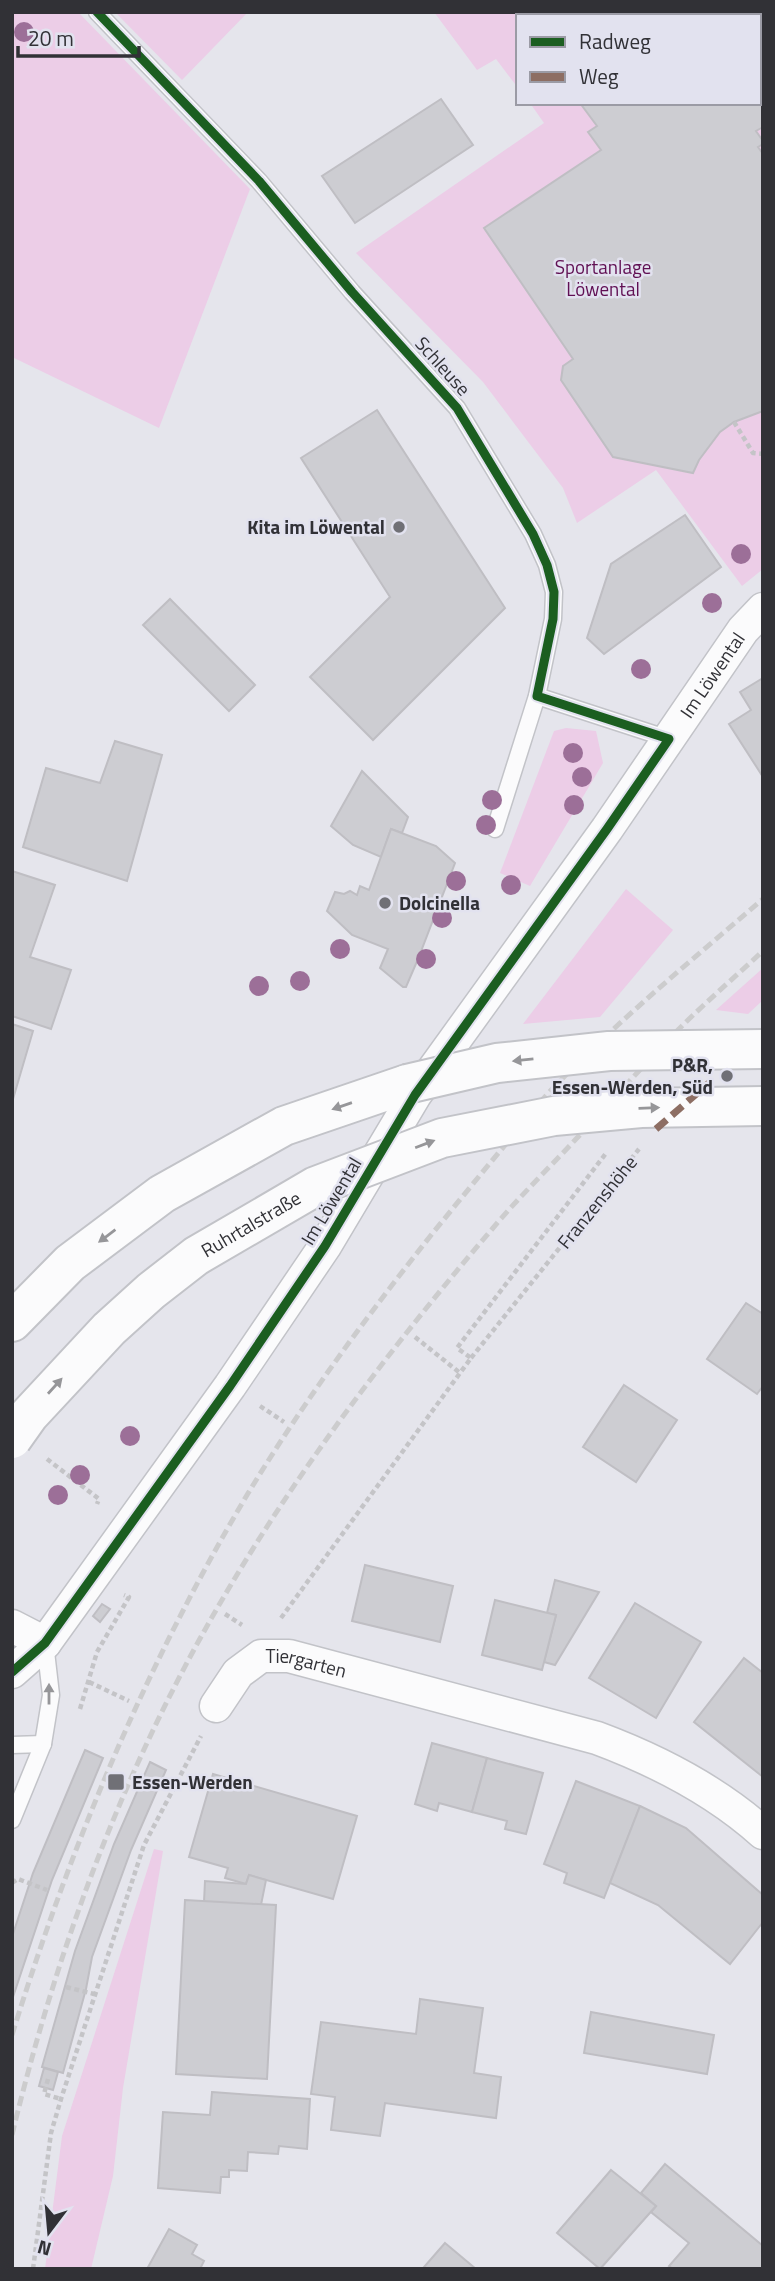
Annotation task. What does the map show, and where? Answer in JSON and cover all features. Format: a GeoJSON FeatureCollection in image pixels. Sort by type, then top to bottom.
{"type":"FeatureCollection","features":[{"type":"Feature","properties":{"kind":"main road"},"geometry":{"type":"LineString","coordinates":[[12,1322],[71,1263],[162,1195],[284,1126],[407,1084],[497,1063],[609,1051],[763,1049]]}},
{"type":"Feature","properties":{"kind":"main road","name":"Ruhrtalstraße"},"geometry":{"type":"LineString","coordinates":[[28,1448],[29,1415],[108,1329],[196,1256],[316,1186],[442,1138],[554,1116],[644,1124],[763,1105]]}},
{"type":"Feature","properties":{"kind":"street","name":"Im Löwental"},"geometry":{"type":"LineString","coordinates":[[12,1672],[45,1643],[230,1386],[325,1246],[415,1095],[607,829],[743,630],[763,609]]}},
{"type":"Feature","properties":{"kind":"street"},"geometry":{"type":"LineString","coordinates":[[12,1626],[45,1643]]}},
{"type":"Feature","properties":{"kind":"street","name":"Tiergarten"},"geometry":{"type":"LineString","coordinates":[[216,1706],[238,1673],[261,1656],[289,1656],[597,1738],[631,1751],[698,1786],[763,1833]]}},
{"type":"Feature","properties":{"kind":"lane","name":"Schleuse"},"geometry":{"type":"LineString","coordinates":[[97,12],[259,181],[352,292],[457,408],[533,534],[547,565],[554,592],[554,619],[537,696],[495,829]]}},
{"type":"Feature","properties":{"kind":"lane"},"geometry":{"type":"LineString","coordinates":[[537,696],[669,739]]}},
{"type":"Feature","properties":{"kind":"lane"},"geometry":{"type":"LineString","coordinates":[[12,1820],[43,1744],[51,1695],[45,1643]]}},
{"type":"Feature","properties":{"kind":"lane"},"geometry":{"type":"LineString","coordinates":[[12,1745],[43,1744]]}},
{"type":"Feature","properties":{"kind":"path"},"geometry":{"type":"LineString","coordinates":[[734,422],[753,453],[763,454]]}},
{"type":"Feature","properties":{"kind":"path"},"geometry":{"type":"LineString","coordinates":[[471,1358],[457,1348],[644,1124]]}},
{"type":"Feature","properties":{"kind":"path"},"geometry":{"type":"LineString","coordinates":[[415,1337],[460,1373]]}},
{"type":"Feature","properties":{"kind":"path"},"geometry":{"type":"LineString","coordinates":[[28,1448],[99,1499],[95,1509]]}},
{"type":"Feature","properties":{"kind":"path"},"geometry":{"type":"LineString","coordinates":[[89,1682],[129,1701]]}},
{"type":"Feature","properties":{"kind":"path"},"geometry":{"type":"LineString","coordinates":[[33,2269],[51,2133],[94,1994],[144,1845],[216,1706]]}},
{"type":"Feature","properties":{"kind":"path"},"geometry":{"type":"LineString","coordinates":[[12,1883],[18,1879],[47,1890]]}},
{"type":"Feature","properties":{"kind":"path"},"geometry":{"type":"LineString","coordinates":[[66,1987],[73,1991],[94,1994]]}},
{"type":"Feature","properties":{"kind":"path"},"geometry":{"type":"LineString","coordinates":[[48,2079],[44,2094],[61,2099]]}},
{"type":"Feature","properties":{"kind":"green space"},"geometry":{"type":"Polygon","coordinates":[[[12,12],[78,12],[250,189],[159,428],[12,357],[12,12]]]}},
{"type":"Feature","properties":{"kind":"green space"},"geometry":{"type":"Polygon","coordinates":[[[115,12],[248,12],[182,80],[115,12]]]}},
{"type":"Feature","properties":{"kind":"green space","name":"Sportanlage Löwental"},"geometry":{"type":"Polygon","coordinates":[[[434,12],[763,12],[763,569],[742,586],[656,470],[577,523],[563,488],[483,382],[356,253],[544,123],[531,105],[761,105],[761,14],[516,14],[516,85],[496,59],[477,70],[434,12]]]}},
{"type":"Feature","properties":{"kind":"green space"},"geometry":{"type":"Polygon","coordinates":[[[566,728],[596,731],[603,763],[530,886],[500,873],[554,731],[566,728]]]}},
{"type":"Feature","properties":{"kind":"green space"},"geometry":{"type":"Polygon","coordinates":[[[626,889],[673,930],[600,1017],[523,1024],[626,889]]]}},
{"type":"Feature","properties":{"kind":"green space"},"geometry":{"type":"Polygon","coordinates":[[[763,968],[763,1000],[748,1014],[716,1010],[763,968]]]}},
{"type":"Feature","properties":{"kind":"green space"},"geometry":{"type":"Polygon","coordinates":[[[154,1849],[163,1851],[123,2088],[113,2176],[91,2269],[45,2269],[62,2136],[154,1849]]]}},
{"type":"Feature","properties":{"kind":"building"},"geometry":{"type":"Polygon","coordinates":[[[716,12],[717,14],[628,14],[716,12]]]}},
{"type":"Feature","properties":{"kind":"building"},"geometry":{"type":"Polygon","coordinates":[[[761,78],[763,79],[763,127],[756,131],[763,141],[758,147],[763,154],[763,411],[734,422],[720,432],[699,460],[693,473],[613,457],[561,380],[563,366],[573,359],[484,228],[601,150],[588,132],[597,126],[581,105],[761,105],[761,78]]]}},
{"type":"Feature","properties":{"kind":"building"},"geometry":{"type":"Polygon","coordinates":[[[441,99],[473,145],[355,223],[322,176],[441,99]]]}},
{"type":"Feature","properties":{"kind":"building","name":"Kita im Löwental"},"geometry":{"type":"Polygon","coordinates":[[[377,410],[505,608],[373,740],[310,677],[390,597],[301,458],[377,410]]]}},
{"type":"Feature","properties":{"kind":"building"},"geometry":{"type":"Polygon","coordinates":[[[685,515],[721,567],[604,654],[587,638],[611,564],[685,515]]]}},
{"type":"Feature","properties":{"kind":"building"},"geometry":{"type":"Polygon","coordinates":[[[170,599],[255,685],[229,711],[143,625],[170,599]]]}},
{"type":"Feature","properties":{"kind":"building"},"geometry":{"type":"Polygon","coordinates":[[[763,678],[763,777],[729,724],[751,710],[740,692],[763,678]]]}},
{"type":"Feature","properties":{"kind":"building"},"geometry":{"type":"Polygon","coordinates":[[[115,741],[162,755],[127,881],[23,847],[46,768],[100,783],[115,741]]]}},
{"type":"Feature","properties":{"kind":"building"},"geometry":{"type":"Polygon","coordinates":[[[362,771],[408,817],[402,833],[391,829],[381,857],[353,845],[331,826],[362,771]]]}},
{"type":"Feature","properties":{"kind":"building","name":"Dolcinella"},"geometry":{"type":"Polygon","coordinates":[[[391,829],[436,846],[455,863],[406,987],[380,968],[388,949],[352,935],[327,911],[335,892],[344,894],[350,891],[357,895],[360,886],[369,890],[391,829]]]}},
{"type":"Feature","properties":{"kind":"building"},"geometry":{"type":"Polygon","coordinates":[[[12,871],[55,885],[30,957],[71,970],[51,1029],[12,1016],[12,871]]]}},
{"type":"Feature","properties":{"kind":"building"},"geometry":{"type":"Polygon","coordinates":[[[12,1024],[33,1031],[13,1099],[12,1099],[12,1024]]]}},
{"type":"Feature","properties":{"kind":"building"},"geometry":{"type":"Polygon","coordinates":[[[746,1303],[763,1314],[763,1386],[757,1394],[707,1359],[746,1303]]]}},
{"type":"Feature","properties":{"kind":"building"},"geometry":{"type":"Polygon","coordinates":[[[624,1385],[677,1420],[636,1482],[583,1447],[624,1385]]]}},
{"type":"Feature","properties":{"kind":"building"},"geometry":{"type":"Polygon","coordinates":[[[365,1565],[453,1586],[440,1642],[352,1621],[365,1565]]]}},
{"type":"Feature","properties":{"kind":"building"},"geometry":{"type":"Polygon","coordinates":[[[555,1580],[599,1592],[555,1665],[544,1662],[556,1615],[547,1613],[555,1580]]]}},
{"type":"Feature","properties":{"kind":"building"},"geometry":{"type":"Polygon","coordinates":[[[495,1600],[556,1615],[542,1670],[482,1655],[495,1600]]]}},
{"type":"Feature","properties":{"kind":"building"},"geometry":{"type":"Polygon","coordinates":[[[635,1603],[701,1642],[656,1718],[589,1678],[635,1603]]]}},
{"type":"Feature","properties":{"kind":"building"},"geometry":{"type":"Polygon","coordinates":[[[102,1604],[110,1609],[100,1622],[93,1616],[102,1604]]]}},
{"type":"Feature","properties":{"kind":"building"},"geometry":{"type":"Polygon","coordinates":[[[744,1658],[763,1673],[763,1777],[694,1722],[744,1658]]]}},
{"type":"Feature","properties":{"kind":"building"},"geometry":{"type":"Polygon","coordinates":[[[432,1743],[487,1758],[472,1812],[439,1803],[437,1811],[415,1804],[432,1743]]]}},
{"type":"Feature","properties":{"kind":"building"},"geometry":{"type":"Polygon","coordinates":[[[85,1750],[103,1758],[52,1880],[12,2000],[12,1937],[33,1873],[85,1750]]]}},
{"type":"Feature","properties":{"kind":"building"},"geometry":{"type":"Polygon","coordinates":[[[487,1758],[543,1773],[526,1834],[505,1829],[507,1821],[472,1812],[487,1758]]]}},
{"type":"Feature","properties":{"kind":"building"},"geometry":{"type":"Polygon","coordinates":[[[150,1762],[166,1770],[131,1850],[92,1957],[63,2073],[42,2067],[75,1951],[114,1844],[150,1762]]]}},
{"type":"Feature","properties":{"kind":"building"},"geometry":{"type":"Polygon","coordinates":[[[213,1774],[357,1816],[333,1899],[249,1875],[246,1884],[225,1878],[228,1868],[189,1857],[213,1774]]]}},
{"type":"Feature","properties":{"kind":"building"},"geometry":{"type":"Polygon","coordinates":[[[576,1781],[640,1806],[604,1898],[564,1883],[567,1873],[544,1864],[576,1781]]]}},
{"type":"Feature","properties":{"kind":"building"},"geometry":{"type":"Polygon","coordinates":[[[640,1806],[686,1828],[763,1895],[763,1922],[730,1964],[658,1905],[610,1883],[640,1806]]]}},
{"type":"Feature","properties":{"kind":"building"},"geometry":{"type":"Polygon","coordinates":[[[249,1875],[266,1880],[261,1905],[204,1902],[205,1881],[246,1884],[249,1875]]]}},
{"type":"Feature","properties":{"kind":"building"},"geometry":{"type":"Polygon","coordinates":[[[185,1900],[276,1905],[267,2079],[176,2074],[185,1900]]]}},
{"type":"Feature","properties":{"kind":"building"},"geometry":{"type":"Polygon","coordinates":[[[420,1999],[483,2008],[474,2073],[501,2077],[496,2118],[385,2103],[380,2136],[331,2130],[335,2097],[311,2094],[321,2022],[416,2034],[420,1999]]]}},
{"type":"Feature","properties":{"kind":"building"},"geometry":{"type":"Polygon","coordinates":[[[591,2012],[714,2035],[707,2074],[584,2053],[591,2012]]]}},
{"type":"Feature","properties":{"kind":"building"},"geometry":{"type":"Polygon","coordinates":[[[44,2068],[58,2072],[53,2090],[39,2086],[44,2068]]]}},
{"type":"Feature","properties":{"kind":"building"},"geometry":{"type":"Polygon","coordinates":[[[212,2092],[310,2099],[307,2149],[279,2146],[278,2154],[248,2152],[247,2171],[229,2170],[229,2177],[221,2177],[220,2193],[158,2188],[163,2112],[210,2115],[212,2092]]]}},
{"type":"Feature","properties":{"kind":"building"},"geometry":{"type":"Polygon","coordinates":[[[665,2164],[763,2246],[763,2269],[673,2269],[669,2266],[689,2243],[651,2212],[656,2206],[641,2193],[665,2164]]]}},
{"type":"Feature","properties":{"kind":"building"},"geometry":{"type":"Polygon","coordinates":[[[611,2170],[656,2206],[600,2269],[557,2233],[611,2170]]]}},
{"type":"Feature","properties":{"kind":"building"},"geometry":{"type":"Polygon","coordinates":[[[169,2229],[197,2245],[192,2254],[204,2261],[200,2269],[147,2269],[169,2229]]]}},
{"type":"Feature","properties":{"kind":"building"},"geometry":{"type":"Polygon","coordinates":[[[445,2243],[476,2269],[424,2267],[445,2243]]]}},
{"type":"Feature","properties":{"kind":"railway"},"geometry":{"type":"LineString","coordinates":[[12,2035],[85,1826],[143,1691],[210,1560],[290,1428],[407,1265],[544,1098],[632,1013],[763,899]]}},
{"type":"Feature","properties":{"kind":"railway"},"geometry":{"type":"LineString","coordinates":[[12,2135],[47,2006],[90,1879],[115,1816],[171,1694],[202,1635],[266,1528],[337,1424],[413,1324],[503,1216],[675,1033],[763,951]]}},
{"type":"Feature","properties":{"kind":"marked path"},"geometry":{"type":"LineString","coordinates":[[656,1129],[709,1083]]}},
{"type":"Feature","properties":{"kind":"cycle path"},"geometry":{"type":"LineString","coordinates":[[12,1672],[45,1643],[230,1386],[325,1246],[415,1095],[669,739],[537,696],[553,619],[554,592],[547,565],[533,534],[457,408],[352,292],[259,181],[97,12]]}},
{"type":"Feature","properties":{"kind":"place","name":"Kita im Löwental"},"geometry":{"type":"Point","coordinates":[399,527]}},
{"type":"Feature","properties":{"kind":"place","name":"Dolcinella"},"geometry":{"type":"Point","coordinates":[385,903]}},
{"type":"Feature","properties":{"kind":"place","name":"P&R, Essen-Werden, Süd"},"geometry":{"type":"Point","coordinates":[727,1076]}},
{"type":"Feature","properties":{"kind":"place","name":"Essen-Werden"},"geometry":{"type":"Point","coordinates":[116,1782]}}]}
